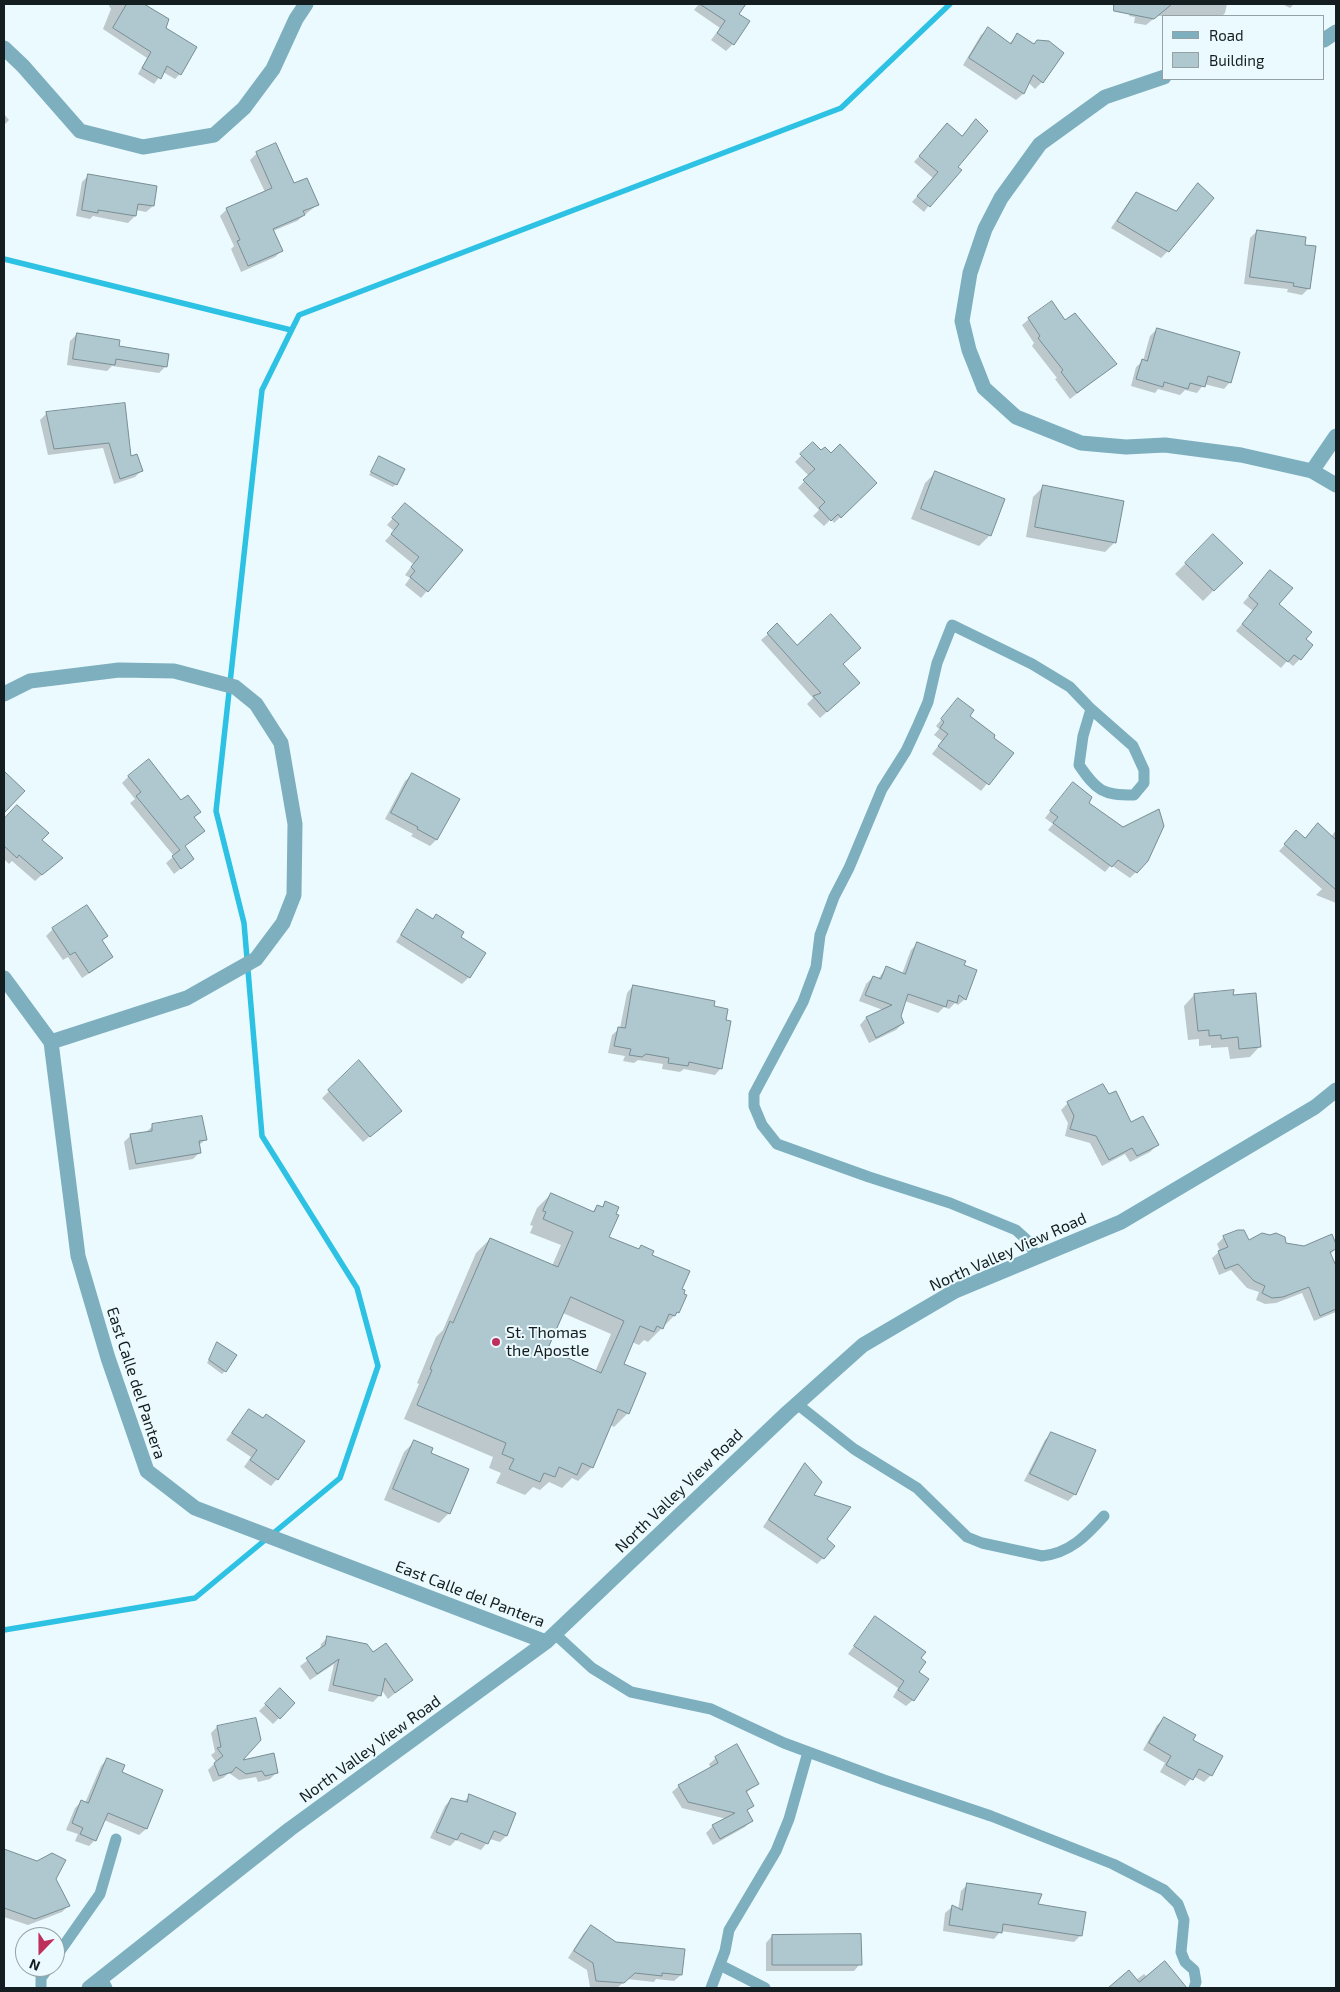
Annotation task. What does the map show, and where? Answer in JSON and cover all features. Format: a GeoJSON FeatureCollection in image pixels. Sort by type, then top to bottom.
{"type":"FeatureCollection","features":[{"type":"Feature","properties":{"kind":"street"},"geometry":{"type":"LineString","coordinates":[[4,48],[23,66],[80,131],[143,146],[214,135],[244,108],[273,69],[296,19],[306,4]]}},
{"type":"Feature","properties":{"kind":"street"},"geometry":{"type":"LineString","coordinates":[[1325,39],[1336,32]]}},
{"type":"Feature","properties":{"kind":"street"},"geometry":{"type":"LineString","coordinates":[[1162,78],[1105,98],[1040,144],[1001,198],[985,229],[970,273],[962,321],[972,359],[984,388],[1016,418],[1081,443],[1126,447],[1165,445],[1241,455],[1312,471],[1336,485]]}},
{"type":"Feature","properties":{"kind":"street"},"geometry":{"type":"LineString","coordinates":[[1312,471],[1336,436]]}},
{"type":"Feature","properties":{"kind":"street"},"geometry":{"type":"LineString","coordinates":[[4,694],[30,681],[119,670],[174,671],[235,687],[256,704],[281,743],[295,824],[294,894],[283,923],[256,959],[186,998],[51,1042]]}},
{"type":"Feature","properties":{"kind":"street","name":"East Calle del Pantera"},"geometry":{"type":"LineString","coordinates":[[4,978],[51,1042],[78,1256],[108,1358],[147,1471],[195,1508],[551,1638]]}},
{"type":"Feature","properties":{"kind":"street","name":"North Valley View Road"},"geometry":{"type":"LineString","coordinates":[[90,1988],[104,1983],[290,1829],[551,1638],[797,1404],[863,1345],[955,1291],[1120,1222],[1306,1112],[1336,1090]]}},
{"type":"Feature","properties":{"kind":"lane"},"geometry":{"type":"LineString","coordinates":[[1036,1258],[1028,1241],[1016,1230],[950,1203],[869,1177],[777,1144],[762,1125],[754,1106],[754,1094],[803,1002],[816,967],[820,934],[834,898],[849,868],[882,789],[906,750],[928,702],[937,664],[952,625],[1032,664],[1070,687],[1091,709],[1133,746],[1144,770],[1144,783],[1134,794],[1114,795],[1093,785],[1079,765],[1083,736],[1091,709]]}},
{"type":"Feature","properties":{"kind":"lane"},"geometry":{"type":"LineString","coordinates":[[797,1404],[854,1449],[917,1488],[967,1537],[982,1543],[1042,1556],[1052,1555],[1076,1544],[1104,1516]]}},
{"type":"Feature","properties":{"kind":"lane"},"geometry":{"type":"LineString","coordinates":[[551,1638],[592,1668],[631,1692],[711,1709],[784,1743],[884,1780],[991,1816],[1113,1864],[1164,1890],[1178,1904],[1184,1920],[1181,1952],[1185,1962],[1194,1970],[1196,1982],[1194,1988]]}},
{"type":"Feature","properties":{"kind":"lane"},"geometry":{"type":"LineString","coordinates":[[711,1988],[720,1965],[729,1930],[776,1851],[789,1818],[808,1752]]}},
{"type":"Feature","properties":{"kind":"lane"},"geometry":{"type":"LineString","coordinates":[[65,1944],[100,1894],[116,1839]]}},
{"type":"Feature","properties":{"kind":"lane"},"geometry":{"type":"LineString","coordinates":[[720,1965],[765,1988]]}},
{"type":"Feature","properties":{"kind":"building"},"geometry":{"type":"Polygon","coordinates":[[[127,4],[144,4],[169,19],[166,28],[197,47],[181,75],[167,66],[161,79],[142,68],[151,52],[113,28],[127,4]]]}},
{"type":"Feature","properties":{"kind":"building"},"geometry":{"type":"Polygon","coordinates":[[[700,4],[746,4],[739,14],[750,21],[734,45],[717,33],[725,21],[700,4]]]}},
{"type":"Feature","properties":{"kind":"building"},"geometry":{"type":"Polygon","coordinates":[[[1114,4],[1172,4],[1154,19],[1114,11],[1114,4]]]}},
{"type":"Feature","properties":{"kind":"building"},"geometry":{"type":"Polygon","coordinates":[[[988,27],[1011,44],[1017,33],[1034,44],[1037,40],[1049,41],[1064,53],[1043,83],[1033,75],[1024,94],[969,58],[988,27]]]}},
{"type":"Feature","properties":{"kind":"building"},"geometry":{"type":"Polygon","coordinates":[[[976,119],[988,131],[958,167],[962,170],[930,207],[917,196],[938,172],[919,156],[947,123],[962,136],[976,119]]]}},
{"type":"Feature","properties":{"kind":"building"},"geometry":{"type":"Polygon","coordinates":[[[276,143],[294,183],[307,178],[319,205],[303,211],[305,215],[273,229],[283,251],[248,266],[237,241],[240,240],[226,208],[272,188],[256,152],[276,143]]]}},
{"type":"Feature","properties":{"kind":"building"},"geometry":{"type":"Polygon","coordinates":[[[88,174],[157,186],[154,206],[138,204],[136,216],[98,210],[98,213],[82,210],[88,174]]]}},
{"type":"Feature","properties":{"kind":"building"},"geometry":{"type":"Polygon","coordinates":[[[1198,183],[1214,198],[1169,252],[1117,221],[1136,192],[1176,211],[1198,183]]]}},
{"type":"Feature","properties":{"kind":"building"},"geometry":{"type":"Polygon","coordinates":[[[1257,230],[1306,237],[1305,245],[1316,246],[1310,289],[1293,286],[1294,283],[1250,277],[1257,230]]]}},
{"type":"Feature","properties":{"kind":"building"},"geometry":{"type":"Polygon","coordinates":[[[1052,301],[1065,320],[1075,313],[1117,364],[1077,393],[1061,372],[1063,370],[1038,338],[1040,336],[1028,318],[1052,301]]]}},
{"type":"Feature","properties":{"kind":"building"},"geometry":{"type":"Polygon","coordinates":[[[1157,328],[1240,352],[1231,383],[1208,376],[1205,387],[1190,383],[1188,389],[1164,382],[1163,387],[1136,379],[1142,359],[1147,361],[1157,328]]]}},
{"type":"Feature","properties":{"kind":"building"},"geometry":{"type":"Polygon","coordinates":[[[77,333],[120,340],[119,346],[169,354],[167,367],[116,359],[115,365],[73,359],[77,333]]]}},
{"type":"Feature","properties":{"kind":"building"},"geometry":{"type":"Polygon","coordinates":[[[125,403],[131,456],[137,454],[143,471],[120,479],[109,443],[54,449],[46,412],[125,403]]]}},
{"type":"Feature","properties":{"kind":"building"},"geometry":{"type":"Polygon","coordinates":[[[813,442],[821,450],[825,447],[831,453],[840,444],[877,483],[841,518],[838,514],[831,521],[819,508],[825,502],[803,480],[815,469],[800,454],[813,442]]]}},
{"type":"Feature","properties":{"kind":"building"},"geometry":{"type":"Polygon","coordinates":[[[379,456],[405,469],[397,485],[371,472],[379,456]]]}},
{"type":"Feature","properties":{"kind":"building"},"geometry":{"type":"Polygon","coordinates":[[[935,471],[1005,499],[991,536],[921,509],[935,471]]]}},
{"type":"Feature","properties":{"kind":"building"},"geometry":{"type":"Polygon","coordinates":[[[1043,485],[1124,501],[1116,543],[1035,527],[1043,485]]]}},
{"type":"Feature","properties":{"kind":"building"},"geometry":{"type":"Polygon","coordinates":[[[405,503],[463,550],[428,592],[410,577],[415,571],[411,567],[419,557],[391,534],[399,524],[392,518],[405,503]]]}},
{"type":"Feature","properties":{"kind":"building"},"geometry":{"type":"Polygon","coordinates":[[[1213,534],[1243,563],[1214,591],[1185,563],[1213,534]]]}},
{"type":"Feature","properties":{"kind":"building"},"geometry":{"type":"Polygon","coordinates":[[[1270,570],[1293,588],[1279,604],[1312,632],[1306,639],[1313,645],[1301,660],[1294,655],[1288,662],[1242,624],[1258,604],[1249,596],[1270,570]]]}},
{"type":"Feature","properties":{"kind":"building"},"geometry":{"type":"Polygon","coordinates":[[[831,614],[861,648],[843,664],[860,683],[827,712],[813,696],[821,693],[767,633],[777,623],[797,645],[831,614]]]}},
{"type":"Feature","properties":{"kind":"building"},"geometry":{"type":"Polygon","coordinates":[[[958,698],[974,710],[970,716],[995,735],[994,738],[1014,753],[989,785],[938,746],[948,734],[940,728],[944,722],[941,719],[958,698]]]}},
{"type":"Feature","properties":{"kind":"building"},"geometry":{"type":"Polygon","coordinates":[[[149,759],[181,800],[188,795],[201,812],[194,817],[205,831],[185,846],[194,859],[181,869],[172,856],[180,850],[136,796],[141,792],[128,776],[149,759]]]}},
{"type":"Feature","properties":{"kind":"building"},"geometry":{"type":"Polygon","coordinates":[[[4,771],[25,791],[4,813],[4,771]]]}},
{"type":"Feature","properties":{"kind":"building"},"geometry":{"type":"Polygon","coordinates":[[[412,773],[460,799],[437,840],[417,829],[418,827],[391,813],[412,773]]]}},
{"type":"Feature","properties":{"kind":"building"},"geometry":{"type":"Polygon","coordinates":[[[1073,782],[1092,797],[1089,803],[1123,827],[1159,809],[1164,826],[1148,861],[1137,873],[1118,860],[1112,867],[1053,823],[1058,817],[1050,811],[1073,782]]]}},
{"type":"Feature","properties":{"kind":"building"},"geometry":{"type":"Polygon","coordinates":[[[17,805],[49,833],[42,840],[63,858],[42,875],[19,855],[17,858],[4,846],[4,819],[17,805]]]}},
{"type":"Feature","properties":{"kind":"building"},"geometry":{"type":"Polygon","coordinates":[[[1318,823],[1336,840],[1336,890],[1284,844],[1296,830],[1305,838],[1318,823]]]}},
{"type":"Feature","properties":{"kind":"building"},"geometry":{"type":"Polygon","coordinates":[[[87,905],[108,936],[102,940],[113,957],[89,973],[75,952],[70,955],[52,928],[87,905]]]}},
{"type":"Feature","properties":{"kind":"building"},"geometry":{"type":"Polygon","coordinates":[[[417,909],[433,919],[436,914],[464,932],[461,937],[486,953],[470,978],[401,935],[417,909]]]}},
{"type":"Feature","properties":{"kind":"building"},"geometry":{"type":"Polygon","coordinates":[[[917,942],[966,961],[964,965],[977,970],[966,1000],[959,995],[957,1003],[948,1000],[946,1007],[908,994],[901,1016],[904,1023],[876,1038],[866,1017],[892,1005],[865,995],[873,976],[881,979],[886,966],[905,974],[917,942]]]}},
{"type":"Feature","properties":{"kind":"building"},"geometry":{"type":"Polygon","coordinates":[[[633,985],[715,1001],[714,1006],[728,1009],[726,1020],[731,1021],[722,1069],[689,1062],[688,1066],[668,1063],[669,1058],[646,1054],[642,1057],[629,1055],[631,1049],[614,1046],[618,1027],[625,1028],[633,985]]]}},
{"type":"Feature","properties":{"kind":"building"},"geometry":{"type":"Polygon","coordinates":[[[1234,990],[1233,995],[1256,993],[1261,1047],[1239,1049],[1238,1037],[1221,1039],[1221,1035],[1209,1036],[1209,1030],[1198,1031],[1194,994],[1234,990]]]}},
{"type":"Feature","properties":{"kind":"building"},"geometry":{"type":"Polygon","coordinates":[[[359,1060],[402,1111],[370,1137],[328,1090],[359,1060]]]}},
{"type":"Feature","properties":{"kind":"building"},"geometry":{"type":"Polygon","coordinates":[[[1103,1084],[1109,1094],[1116,1091],[1131,1122],[1143,1116],[1159,1145],[1137,1156],[1132,1148],[1109,1160],[1096,1136],[1070,1129],[1074,1116],[1067,1102],[1103,1084]]]}},
{"type":"Feature","properties":{"kind":"building"},"geometry":{"type":"Polygon","coordinates":[[[202,1116],[207,1140],[199,1141],[201,1153],[136,1164],[130,1134],[152,1131],[152,1124],[202,1116]]]}},
{"type":"Feature","properties":{"kind":"building","name":"St. Thomas the Apostle"},"geometry":{"type":"Polygon","coordinates":[[[551,1193],[594,1212],[597,1205],[603,1207],[605,1201],[619,1207],[616,1214],[619,1215],[609,1237],[639,1249],[641,1245],[654,1251],[652,1255],[690,1271],[682,1289],[685,1290],[684,1294],[687,1295],[679,1313],[677,1312],[675,1316],[669,1314],[663,1329],[657,1326],[654,1332],[640,1326],[624,1364],[646,1373],[629,1414],[618,1409],[593,1468],[582,1463],[577,1475],[559,1467],[555,1477],[544,1473],[540,1482],[509,1469],[514,1459],[502,1454],[506,1443],[417,1405],[450,1321],[453,1323],[490,1238],[558,1267],[573,1232],[543,1219],[546,1212],[543,1211],[551,1193]],[[571,1297],[548,1349],[601,1373],[624,1321],[571,1297]]]}},
{"type":"Feature","properties":{"kind":"building"},"geometry":{"type":"Polygon","coordinates":[[[1238,1230],[1244,1230],[1249,1240],[1262,1233],[1270,1235],[1276,1233],[1285,1237],[1286,1243],[1304,1246],[1332,1234],[1336,1244],[1336,1249],[1330,1252],[1336,1266],[1336,1309],[1320,1316],[1309,1287],[1283,1297],[1272,1298],[1262,1293],[1265,1286],[1254,1281],[1238,1264],[1225,1269],[1218,1251],[1228,1247],[1223,1236],[1238,1230]]]}},
{"type":"Feature","properties":{"kind":"building"},"geometry":{"type":"Polygon","coordinates":[[[217,1342],[237,1355],[226,1372],[209,1360],[217,1342]]]}},
{"type":"Feature","properties":{"kind":"building"},"geometry":{"type":"Polygon","coordinates":[[[249,1409],[263,1418],[266,1414],[305,1441],[278,1480],[250,1460],[257,1450],[232,1433],[249,1409]]]}},
{"type":"Feature","properties":{"kind":"building"},"geometry":{"type":"Polygon","coordinates":[[[1051,1432],[1096,1450],[1076,1495],[1030,1474],[1051,1432]]]}},
{"type":"Feature","properties":{"kind":"building"},"geometry":{"type":"Polygon","coordinates":[[[414,1440],[433,1448],[431,1453],[469,1469],[450,1514],[393,1489],[414,1440]]]}},
{"type":"Feature","properties":{"kind":"building"},"geometry":{"type":"Polygon","coordinates":[[[805,1463],[822,1482],[814,1495],[851,1507],[827,1539],[835,1546],[824,1559],[769,1520],[805,1463]]]}},
{"type":"Feature","properties":{"kind":"building"},"geometry":{"type":"Polygon","coordinates":[[[875,1616],[926,1652],[921,1658],[926,1662],[919,1672],[929,1679],[914,1701],[898,1690],[904,1681],[854,1646],[875,1616]]]}},
{"type":"Feature","properties":{"kind":"building"},"geometry":{"type":"Polygon","coordinates":[[[327,1636],[367,1644],[373,1652],[386,1643],[413,1680],[395,1693],[385,1678],[381,1696],[333,1685],[339,1659],[317,1674],[306,1658],[325,1645],[327,1636]]]}},
{"type":"Feature","properties":{"kind":"building"},"geometry":{"type":"Polygon","coordinates":[[[280,1688],[295,1703],[280,1719],[265,1704],[280,1688]]]}},
{"type":"Feature","properties":{"kind":"building"},"geometry":{"type":"Polygon","coordinates":[[[1164,1717],[1196,1735],[1193,1740],[1223,1756],[1212,1776],[1199,1769],[1193,1780],[1166,1765],[1171,1756],[1149,1743],[1164,1717]]]}},
{"type":"Feature","properties":{"kind":"building"},"geometry":{"type":"Polygon","coordinates":[[[256,1718],[261,1740],[243,1760],[274,1753],[278,1773],[265,1776],[262,1771],[246,1774],[236,1767],[232,1772],[219,1776],[214,1763],[223,1756],[217,1748],[221,1747],[217,1726],[256,1718]]]}},
{"type":"Feature","properties":{"kind":"building"},"geometry":{"type":"Polygon","coordinates":[[[737,1744],[759,1784],[746,1791],[754,1806],[747,1810],[753,1821],[720,1839],[712,1825],[735,1813],[688,1802],[678,1785],[718,1763],[715,1757],[737,1744]]]}},
{"type":"Feature","properties":{"kind":"building"},"geometry":{"type":"Polygon","coordinates":[[[107,1758],[125,1765],[122,1772],[163,1790],[147,1829],[108,1813],[96,1841],[80,1834],[83,1828],[72,1823],[81,1800],[88,1803],[107,1758]]]}},
{"type":"Feature","properties":{"kind":"building"},"geometry":{"type":"Polygon","coordinates":[[[469,1794],[516,1813],[507,1836],[494,1831],[488,1844],[461,1833],[457,1840],[436,1832],[451,1798],[467,1802],[469,1794]]]}},
{"type":"Feature","properties":{"kind":"building"},"geometry":{"type":"Polygon","coordinates":[[[4,1849],[37,1861],[52,1853],[66,1860],[56,1879],[70,1906],[35,1919],[4,1908],[4,1849]]]}},
{"type":"Feature","properties":{"kind":"building"},"geometry":{"type":"Polygon","coordinates":[[[967,1883],[1042,1894],[1038,1904],[1086,1912],[1082,1936],[1003,1924],[1002,1933],[949,1925],[952,1905],[962,1910],[967,1883]]]}},
{"type":"Feature","properties":{"kind":"building"},"geometry":{"type":"Polygon","coordinates":[[[591,1925],[616,1942],[685,1949],[682,1975],[662,1973],[662,1976],[635,1973],[624,1983],[596,1981],[593,1963],[574,1951],[591,1925]]]}},
{"type":"Feature","properties":{"kind":"building"},"geometry":{"type":"Polygon","coordinates":[[[861,1934],[862,1965],[772,1965],[772,1935],[861,1934]]]}},
{"type":"Feature","properties":{"kind":"building"},"geometry":{"type":"Polygon","coordinates":[[[1165,1961],[1187,1988],[1108,1988],[1129,1970],[1139,1982],[1165,1961]]]}},
{"type":"Feature","properties":{"kind":"waterway"},"geometry":{"type":"LineString","coordinates":[[4,1630],[195,1598],[340,1478],[378,1366],[357,1288],[262,1136],[244,923],[216,811],[262,390],[299,315],[841,108],[950,4]]}},
{"type":"Feature","properties":{"kind":"waterway"},"geometry":{"type":"LineString","coordinates":[[4,259],[291,330]]}},
{"type":"Feature","properties":{"kind":"place","name":"St. Thomas the Apostle"},"geometry":{"type":"Point","coordinates":[496,1342]}}]}
